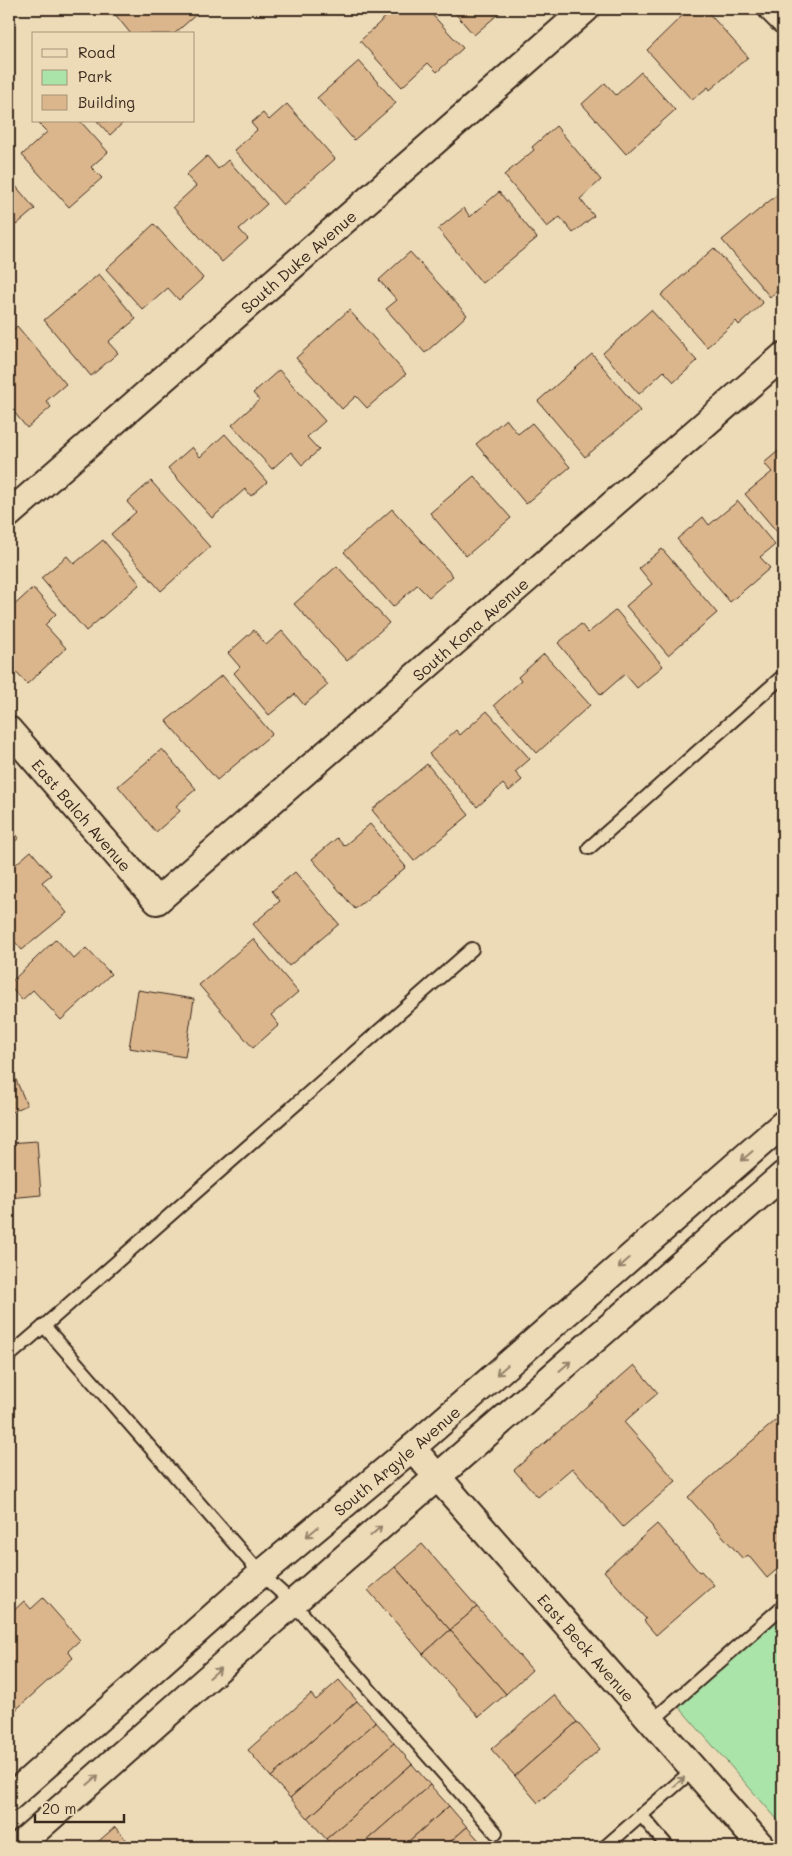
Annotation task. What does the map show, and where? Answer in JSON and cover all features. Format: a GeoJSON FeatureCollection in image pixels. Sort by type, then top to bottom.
{"type":"FeatureCollection","features":[{"type":"Feature","properties":{"kind":"street","name":"South Duke Avenue"},"geometry":{"type":"LineString","coordinates":[[9,514],[586,9]]}},
{"type":"Feature","properties":{"kind":"street"},"geometry":{"type":"LineString","coordinates":[[772,9],[783,20]]}},
{"type":"Feature","properties":{"kind":"street","name":"South Kona Avenue"},"geometry":{"type":"LineString","coordinates":[[157,902],[783,356]]}},
{"type":"Feature","properties":{"kind":"street","name":"East Balch Avenue"},"geometry":{"type":"LineString","coordinates":[[9,730],[157,902]]}},
{"type":"Feature","properties":{"kind":"street","name":"South Argyle Avenue"},"geometry":{"type":"LineString","coordinates":[[9,1798],[261,1574],[412,1448],[783,1124]]}},
{"type":"Feature","properties":{"kind":"street"},"geometry":{"type":"LineString","coordinates":[[17,1847],[783,1175]]}},
{"type":"Feature","properties":{"kind":"street","name":"East Beck Avenue"},"geometry":{"type":"LineString","coordinates":[[412,1448],[762,1847]]}},
{"type":"Feature","properties":{"kind":"lane"},"geometry":{"type":"LineString","coordinates":[[589,848],[783,676]]}},
{"type":"Feature","properties":{"kind":"lane"},"geometry":{"type":"LineString","coordinates":[[9,1356],[472,949]]}},
{"type":"Feature","properties":{"kind":"lane"},"geometry":{"type":"LineString","coordinates":[[44,1326],[261,1574],[293,1603],[496,1833]]}},
{"type":"Feature","properties":{"kind":"lane"},"geometry":{"type":"LineString","coordinates":[[652,1722],[783,1606]]}},
{"type":"Feature","properties":{"kind":"lane"},"geometry":{"type":"LineString","coordinates":[[605,1847],[694,1769]]}},
{"type":"Feature","properties":{"kind":"lane"},"geometry":{"type":"LineString","coordinates":[[641,1815],[668,1847]]}},
{"type":"Feature","properties":{"kind":"green space"},"geometry":{"type":"Polygon","coordinates":[[[783,1616],[783,1826],[679,1707],[783,1616]]]}},
{"type":"Feature","properties":{"kind":"building"},"geometry":{"type":"Polygon","coordinates":[[[119,9],[196,9],[199,12],[176,32],[129,32],[114,13],[119,9]]]}},
{"type":"Feature","properties":{"kind":"building"},"geometry":{"type":"Polygon","coordinates":[[[394,9],[427,9],[463,48],[437,72],[428,63],[402,87],[360,41],[394,9]]]}},
{"type":"Feature","properties":{"kind":"building"},"geometry":{"type":"Polygon","coordinates":[[[458,9],[504,9],[474,35],[454,12],[458,9]]]}},
{"type":"Feature","properties":{"kind":"building"},"geometry":{"type":"Polygon","coordinates":[[[689,9],[705,9],[748,57],[710,90],[708,87],[692,100],[647,50],[689,9]]]}},
{"type":"Feature","properties":{"kind":"building"},"geometry":{"type":"Polygon","coordinates":[[[359,61],[396,103],[354,140],[317,98],[359,61]]]}},
{"type":"Feature","properties":{"kind":"building"},"geometry":{"type":"Polygon","coordinates":[[[641,72],[675,110],[626,154],[582,104],[605,83],[616,95],[641,72]]]}},
{"type":"Feature","properties":{"kind":"building"},"geometry":{"type":"Polygon","coordinates":[[[287,104],[335,159],[283,205],[234,150],[257,130],[251,123],[263,113],[269,120],[287,104]]]}},
{"type":"Feature","properties":{"kind":"building"},"geometry":{"type":"Polygon","coordinates":[[[41,122],[81,122],[108,152],[91,167],[102,178],[69,207],[22,155],[47,132],[39,124],[41,122]]]}},
{"type":"Feature","properties":{"kind":"building"},"geometry":{"type":"Polygon","coordinates":[[[98,122],[124,122],[110,135],[98,122]]]}},
{"type":"Feature","properties":{"kind":"building"},"geometry":{"type":"Polygon","coordinates":[[[556,126],[601,180],[580,199],[594,216],[573,233],[560,217],[547,227],[504,175],[534,150],[532,147],[556,126]]]}},
{"type":"Feature","properties":{"kind":"building"},"geometry":{"type":"Polygon","coordinates":[[[207,156],[218,169],[228,160],[267,204],[239,229],[248,239],[222,262],[173,207],[196,186],[186,175],[207,156]]]}},
{"type":"Feature","properties":{"kind":"building"},"geometry":{"type":"Polygon","coordinates":[[[9,178],[35,209],[16,225],[9,217],[9,178]]]}},
{"type":"Feature","properties":{"kind":"building"},"geometry":{"type":"Polygon","coordinates":[[[499,192],[537,238],[482,283],[438,229],[464,208],[470,217],[499,192]]]}},
{"type":"Feature","properties":{"kind":"building"},"geometry":{"type":"Polygon","coordinates":[[[778,194],[783,200],[783,286],[770,297],[722,240],[778,194]]]}},
{"type":"Feature","properties":{"kind":"building"},"geometry":{"type":"Polygon","coordinates":[[[154,224],[203,278],[179,300],[168,288],[143,310],[106,269],[154,224]]]}},
{"type":"Feature","properties":{"kind":"building"},"geometry":{"type":"Polygon","coordinates":[[[714,248],[763,303],[739,325],[736,321],[707,347],[661,295],[714,248]]]}},
{"type":"Feature","properties":{"kind":"building"},"geometry":{"type":"Polygon","coordinates":[[[410,252],[467,315],[425,353],[386,309],[397,300],[379,280],[410,252]]]}},
{"type":"Feature","properties":{"kind":"building"},"geometry":{"type":"Polygon","coordinates":[[[99,274],[136,319],[108,342],[118,353],[91,376],[44,320],[99,274]]]}},
{"type":"Feature","properties":{"kind":"building"},"geometry":{"type":"Polygon","coordinates":[[[349,310],[406,374],[367,408],[356,396],[342,409],[296,358],[349,310]]]}},
{"type":"Feature","properties":{"kind":"building"},"geometry":{"type":"Polygon","coordinates":[[[651,310],[697,361],[674,382],[664,371],[639,394],[603,353],[651,310]]]}},
{"type":"Feature","properties":{"kind":"building"},"geometry":{"type":"Polygon","coordinates":[[[17,326],[66,384],[46,401],[51,407],[27,428],[9,406],[9,334],[17,326]]]}},
{"type":"Feature","properties":{"kind":"building"},"geometry":{"type":"Polygon","coordinates":[[[592,354],[640,411],[585,457],[538,401],[592,354]]]}},
{"type":"Feature","properties":{"kind":"building"},"geometry":{"type":"Polygon","coordinates":[[[279,370],[325,421],[307,437],[319,450],[302,465],[291,452],[272,469],[232,425],[259,400],[253,393],[279,370]]]}},
{"type":"Feature","properties":{"kind":"building"},"geometry":{"type":"Polygon","coordinates":[[[506,419],[518,434],[532,423],[570,467],[526,504],[476,444],[506,419]]]}},
{"type":"Feature","properties":{"kind":"building"},"geometry":{"type":"Polygon","coordinates":[[[225,434],[267,482],[251,496],[245,489],[212,518],[168,468],[192,447],[200,457],[225,434]]]}},
{"type":"Feature","properties":{"kind":"building"},"geometry":{"type":"Polygon","coordinates":[[[783,447],[783,539],[745,494],[772,472],[764,463],[783,447]]]}},
{"type":"Feature","properties":{"kind":"building"},"geometry":{"type":"Polygon","coordinates":[[[474,476],[511,518],[466,556],[430,513],[474,476]]]}},
{"type":"Feature","properties":{"kind":"building"},"geometry":{"type":"Polygon","coordinates":[[[151,481],[210,547],[161,591],[111,534],[136,512],[127,502],[151,481]]]}},
{"type":"Feature","properties":{"kind":"building"},"geometry":{"type":"Polygon","coordinates":[[[738,501],[775,545],[760,557],[770,568],[730,602],[677,539],[703,517],[709,525],[738,501]]]}},
{"type":"Feature","properties":{"kind":"building"},"geometry":{"type":"Polygon","coordinates":[[[392,509],[453,576],[429,597],[417,585],[393,607],[344,552],[392,509]]]}},
{"type":"Feature","properties":{"kind":"building"},"geometry":{"type":"Polygon","coordinates":[[[103,540],[140,584],[86,631],[41,578],[67,556],[74,564],[103,540]]]}},
{"type":"Feature","properties":{"kind":"building"},"geometry":{"type":"Polygon","coordinates":[[[662,549],[717,613],[668,655],[626,606],[652,584],[639,568],[662,549]]]}},
{"type":"Feature","properties":{"kind":"building"},"geometry":{"type":"Polygon","coordinates":[[[337,566],[389,623],[347,661],[294,604],[337,566]]]}},
{"type":"Feature","properties":{"kind":"building"},"geometry":{"type":"Polygon","coordinates":[[[33,588],[56,614],[45,625],[66,648],[27,684],[9,665],[9,610],[33,588]]]}},
{"type":"Feature","properties":{"kind":"building"},"geometry":{"type":"Polygon","coordinates":[[[616,610],[663,666],[637,688],[625,674],[601,695],[558,643],[581,624],[588,633],[616,610]]]}},
{"type":"Feature","properties":{"kind":"building"},"geometry":{"type":"Polygon","coordinates":[[[254,630],[266,645],[282,631],[328,685],[304,705],[295,694],[269,715],[234,673],[240,667],[228,653],[254,630]]]}},
{"type":"Feature","properties":{"kind":"building"},"geometry":{"type":"Polygon","coordinates":[[[544,654],[590,705],[537,753],[494,705],[521,681],[518,677],[544,654]]]}},
{"type":"Feature","properties":{"kind":"building"},"geometry":{"type":"Polygon","coordinates":[[[222,675],[272,734],[217,780],[166,721],[222,675]]]}},
{"type":"Feature","properties":{"kind":"building"},"geometry":{"type":"Polygon","coordinates":[[[487,711],[530,759],[515,772],[522,780],[509,791],[503,784],[477,807],[429,754],[456,730],[460,735],[487,711]]]}},
{"type":"Feature","properties":{"kind":"building"},"geometry":{"type":"Polygon","coordinates":[[[162,749],[196,789],[176,806],[180,811],[156,832],[118,786],[162,749]]]}},
{"type":"Feature","properties":{"kind":"building"},"geometry":{"type":"Polygon","coordinates":[[[427,764],[469,815],[414,861],[372,810],[427,764]]]}},
{"type":"Feature","properties":{"kind":"building"},"geometry":{"type":"Polygon","coordinates":[[[370,824],[406,867],[355,909],[312,859],[337,838],[344,846],[370,824]]]}},
{"type":"Feature","properties":{"kind":"building"},"geometry":{"type":"Polygon","coordinates":[[[9,826],[19,838],[9,846],[9,826]]]}},
{"type":"Feature","properties":{"kind":"building"},"geometry":{"type":"Polygon","coordinates":[[[31,851],[51,875],[42,882],[67,913],[22,950],[9,935],[9,870],[31,851]]]}},
{"type":"Feature","properties":{"kind":"building"},"geometry":{"type":"Polygon","coordinates":[[[295,872],[339,924],[289,966],[253,924],[280,901],[272,891],[295,872]]]}},
{"type":"Feature","properties":{"kind":"building"},"geometry":{"type":"Polygon","coordinates":[[[56,939],[74,959],[86,948],[111,974],[61,1020],[33,990],[22,1000],[9,986],[56,939]]]}},
{"type":"Feature","properties":{"kind":"building"},"geometry":{"type":"Polygon","coordinates":[[[253,939],[298,992],[271,1015],[279,1025],[253,1048],[199,985],[253,939]]]}},
{"type":"Feature","properties":{"kind":"building"},"geometry":{"type":"Polygon","coordinates":[[[138,990],[194,999],[185,1057],[129,1048],[138,990]]]}},
{"type":"Feature","properties":{"kind":"building"},"geometry":{"type":"Polygon","coordinates":[[[9,1064],[27,1105],[9,1113],[9,1064]]]}},
{"type":"Feature","properties":{"kind":"building"},"geometry":{"type":"Polygon","coordinates":[[[37,1141],[41,1195],[9,1198],[9,1143],[37,1141]]]}},
{"type":"Feature","properties":{"kind":"building"},"geometry":{"type":"Polygon","coordinates":[[[9,1230],[14,1233],[9,1241],[9,1230]]]}},
{"type":"Feature","properties":{"kind":"building"},"geometry":{"type":"Polygon","coordinates":[[[634,1365],[658,1393],[624,1422],[676,1481],[623,1527],[572,1468],[538,1497],[514,1470],[634,1365]]]}},
{"type":"Feature","properties":{"kind":"building"},"geometry":{"type":"Polygon","coordinates":[[[783,1414],[783,1564],[767,1578],[748,1555],[743,1559],[688,1497],[783,1414]]]}},
{"type":"Feature","properties":{"kind":"building"},"geometry":{"type":"Polygon","coordinates":[[[657,1524],[699,1572],[701,1571],[714,1585],[656,1635],[644,1621],[646,1619],[604,1571],[657,1524]]]}},
{"type":"Feature","properties":{"kind":"building"},"geometry":{"type":"Polygon","coordinates":[[[422,1544],[477,1607],[450,1630],[395,1567],[422,1544]]]}},
{"type":"Feature","properties":{"kind":"building"},"geometry":{"type":"Polygon","coordinates":[[[395,1567],[450,1630],[423,1654],[368,1590],[395,1567]]]}},
{"type":"Feature","properties":{"kind":"building"},"geometry":{"type":"Polygon","coordinates":[[[43,1598],[80,1640],[68,1651],[73,1658],[9,1716],[9,1615],[24,1601],[31,1609],[43,1598]]]}},
{"type":"Feature","properties":{"kind":"building"},"geometry":{"type":"Polygon","coordinates":[[[477,1607],[532,1670],[506,1694],[450,1630],[477,1607]]]}},
{"type":"Feature","properties":{"kind":"building"},"geometry":{"type":"Polygon","coordinates":[[[450,1630],[506,1694],[479,1717],[423,1654],[450,1630]]]}},
{"type":"Feature","properties":{"kind":"building"},"geometry":{"type":"Polygon","coordinates":[[[339,1680],[357,1701],[271,1777],[248,1750],[311,1694],[316,1700],[339,1680]]]}},
{"type":"Feature","properties":{"kind":"building"},"geometry":{"type":"Polygon","coordinates":[[[554,1695],[577,1722],[515,1776],[491,1749],[554,1695]]]}},
{"type":"Feature","properties":{"kind":"building"},"geometry":{"type":"Polygon","coordinates":[[[357,1701],[376,1722],[290,1798],[271,1777],[357,1701]]]}},
{"type":"Feature","properties":{"kind":"building"},"geometry":{"type":"Polygon","coordinates":[[[376,1722],[394,1743],[308,1818],[290,1798],[376,1722]]]}},
{"type":"Feature","properties":{"kind":"building"},"geometry":{"type":"Polygon","coordinates":[[[577,1722],[600,1749],[538,1803],[515,1776],[577,1722]]]}},
{"type":"Feature","properties":{"kind":"building"},"geometry":{"type":"Polygon","coordinates":[[[394,1743],[412,1764],[326,1839],[308,1818],[394,1743]]]}},
{"type":"Feature","properties":{"kind":"building"},"geometry":{"type":"Polygon","coordinates":[[[412,1764],[430,1785],[359,1847],[333,1847],[326,1839],[412,1764]]]}},
{"type":"Feature","properties":{"kind":"building"},"geometry":{"type":"Polygon","coordinates":[[[430,1785],[449,1806],[402,1847],[359,1847],[430,1785]]]}},
{"type":"Feature","properties":{"kind":"building"},"geometry":{"type":"Polygon","coordinates":[[[449,1806],[467,1827],[444,1847],[402,1847],[449,1806]]]}},
{"type":"Feature","properties":{"kind":"building"},"geometry":{"type":"Polygon","coordinates":[[[115,1827],[133,1847],[92,1847],[115,1827]]]}},
{"type":"Feature","properties":{"kind":"building"},"geometry":{"type":"Polygon","coordinates":[[[467,1827],[485,1847],[444,1847],[467,1827]]]}}]}
